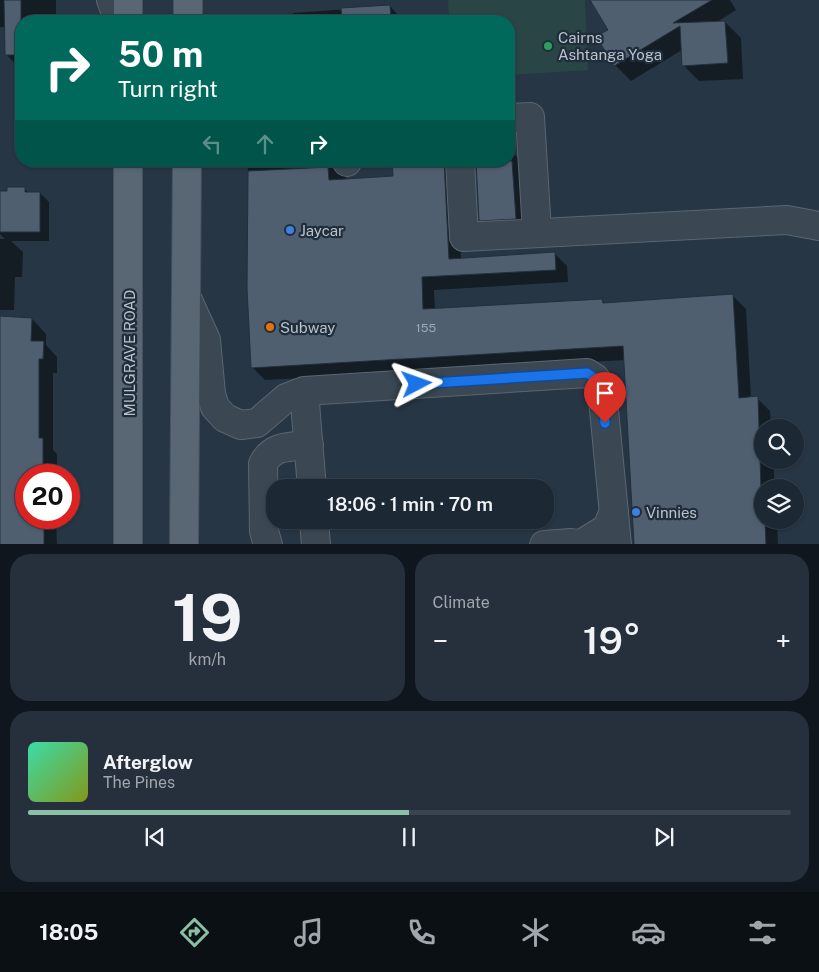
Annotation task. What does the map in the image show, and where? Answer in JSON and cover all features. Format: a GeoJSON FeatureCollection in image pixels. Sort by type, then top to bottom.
{"type":"FeatureCollection","features":[{"type":"Feature","properties":{"kind":"main road"},"geometry":{"type":"LineString","coordinates":[[128,0],[128,15]]}},
{"type":"Feature","properties":{"kind":"main road"},"geometry":{"type":"LineString","coordinates":[[188,0],[188,15]]}},
{"type":"Feature","properties":{"kind":"main road","name":"MULGRAVE ROAD"},"geometry":{"type":"LineString","coordinates":[[128,167],[128,544]]}},
{"type":"Feature","properties":{"kind":"main road"},"geometry":{"type":"LineString","coordinates":[[184,544],[187,167]]}},
{"type":"Feature","properties":{"kind":"main road"},"geometry":{"type":"LineString","coordinates":[[184,498],[192,544]]}},
{"type":"Feature","properties":{"kind":"street"},"geometry":{"type":"LineString","coordinates":[[112,0],[116,15]]}},
{"type":"Feature","properties":{"kind":"street"},"geometry":{"type":"LineString","coordinates":[[515,118],[530,117],[537,232]]}},
{"type":"Feature","properties":{"kind":"street"},"geometry":{"type":"LineString","coordinates":[[460,167],[464,237],[787,220],[819,226]]}},
{"type":"Feature","properties":{"kind":"street"},"geometry":{"type":"LineString","coordinates":[[186,296],[206,340],[215,407],[225,418],[241,425],[257,423],[286,398],[304,391],[587,373],[595,378],[602,389],[617,544]]}},
{"type":"Feature","properties":{"kind":"street"},"geometry":{"type":"LineString","coordinates":[[304,391],[311,479]]}},
{"type":"Feature","properties":{"kind":"street"},"geometry":{"type":"LineString","coordinates":[[268,544],[264,531],[263,464],[267,454],[276,449],[309,445]]}},
{"type":"Feature","properties":{"kind":"street"},"geometry":{"type":"LineString","coordinates":[[544,544],[585,544],[607,528],[614,511]]}},
{"type":"Feature","properties":{"kind":"street"},"geometry":{"type":"LineString","coordinates":[[315,529],[316,544]]}},
{"type":"Feature","properties":{"kind":"green space","name":"Cairns Ashtanga Yoga"},"geometry":{"type":"Polygon","coordinates":[[[448,0],[585,0],[588,70],[515,75],[515,15],[449,15],[448,0]]]}},
{"type":"Feature","properties":{"kind":"building"},"geometry":{"type":"Polygon","coordinates":[[[4,0],[21,0],[21,15],[15,15],[15,55],[5,55],[4,0]]]}},
{"type":"Feature","properties":{"kind":"building"},"geometry":{"type":"Polygon","coordinates":[[[590,0],[712,0],[673,23],[725,21],[728,63],[682,66],[680,26],[614,66],[596,36],[608,30],[590,0]]]}},
{"type":"Feature","properties":{"kind":"building"},"geometry":{"type":"Polygon","coordinates":[[[390,5],[391,15],[342,15],[341,8],[390,5]]]}},
{"type":"Feature","properties":{"kind":"building"},"geometry":{"type":"Polygon","coordinates":[[[328,167],[329,180],[393,176],[392,167],[444,167],[449,259],[555,252],[556,270],[422,277],[423,309],[602,299],[603,303],[733,294],[739,398],[758,396],[759,419],[754,419],[754,469],[760,469],[761,479],[754,479],[754,529],[765,529],[766,544],[634,544],[623,346],[251,368],[247,288],[248,171],[328,167]]]}},
{"type":"Feature","properties":{"kind":"building"},"geometry":{"type":"Polygon","coordinates":[[[476,167],[512,167],[516,219],[479,221],[476,167]]]}},
{"type":"Feature","properties":{"kind":"building"},"geometry":{"type":"Polygon","coordinates":[[[7,187],[25,187],[25,192],[40,192],[40,232],[0,232],[0,191],[7,191],[7,187]]]}},
{"type":"Feature","properties":{"kind":"building"},"geometry":{"type":"Polygon","coordinates":[[[0,316],[32,318],[31,341],[44,341],[43,359],[39,359],[39,438],[43,438],[43,464],[15,464],[15,529],[44,529],[44,544],[0,544],[0,316]]]}},
{"type":"Feature","properties":{"kind":"place","name":"Cairns Ashtanga Yoga"},"geometry":{"type":"Point","coordinates":[548,46]}},
{"type":"Feature","properties":{"kind":"place","name":"Jaycar"},"geometry":{"type":"Point","coordinates":[290,230]}},
{"type":"Feature","properties":{"kind":"place","name":"Subway"},"geometry":{"type":"Point","coordinates":[270,327]}},
{"type":"Feature","properties":{"kind":"place","name":"Vinnies"},"geometry":{"type":"Point","coordinates":[636,512]}},
{"type":"Feature","properties":{"kind":"route"},"geometry":{"type":"LineString","coordinates":[[417,384],[587,373],[595,378],[602,389],[605,423]]}}]}
